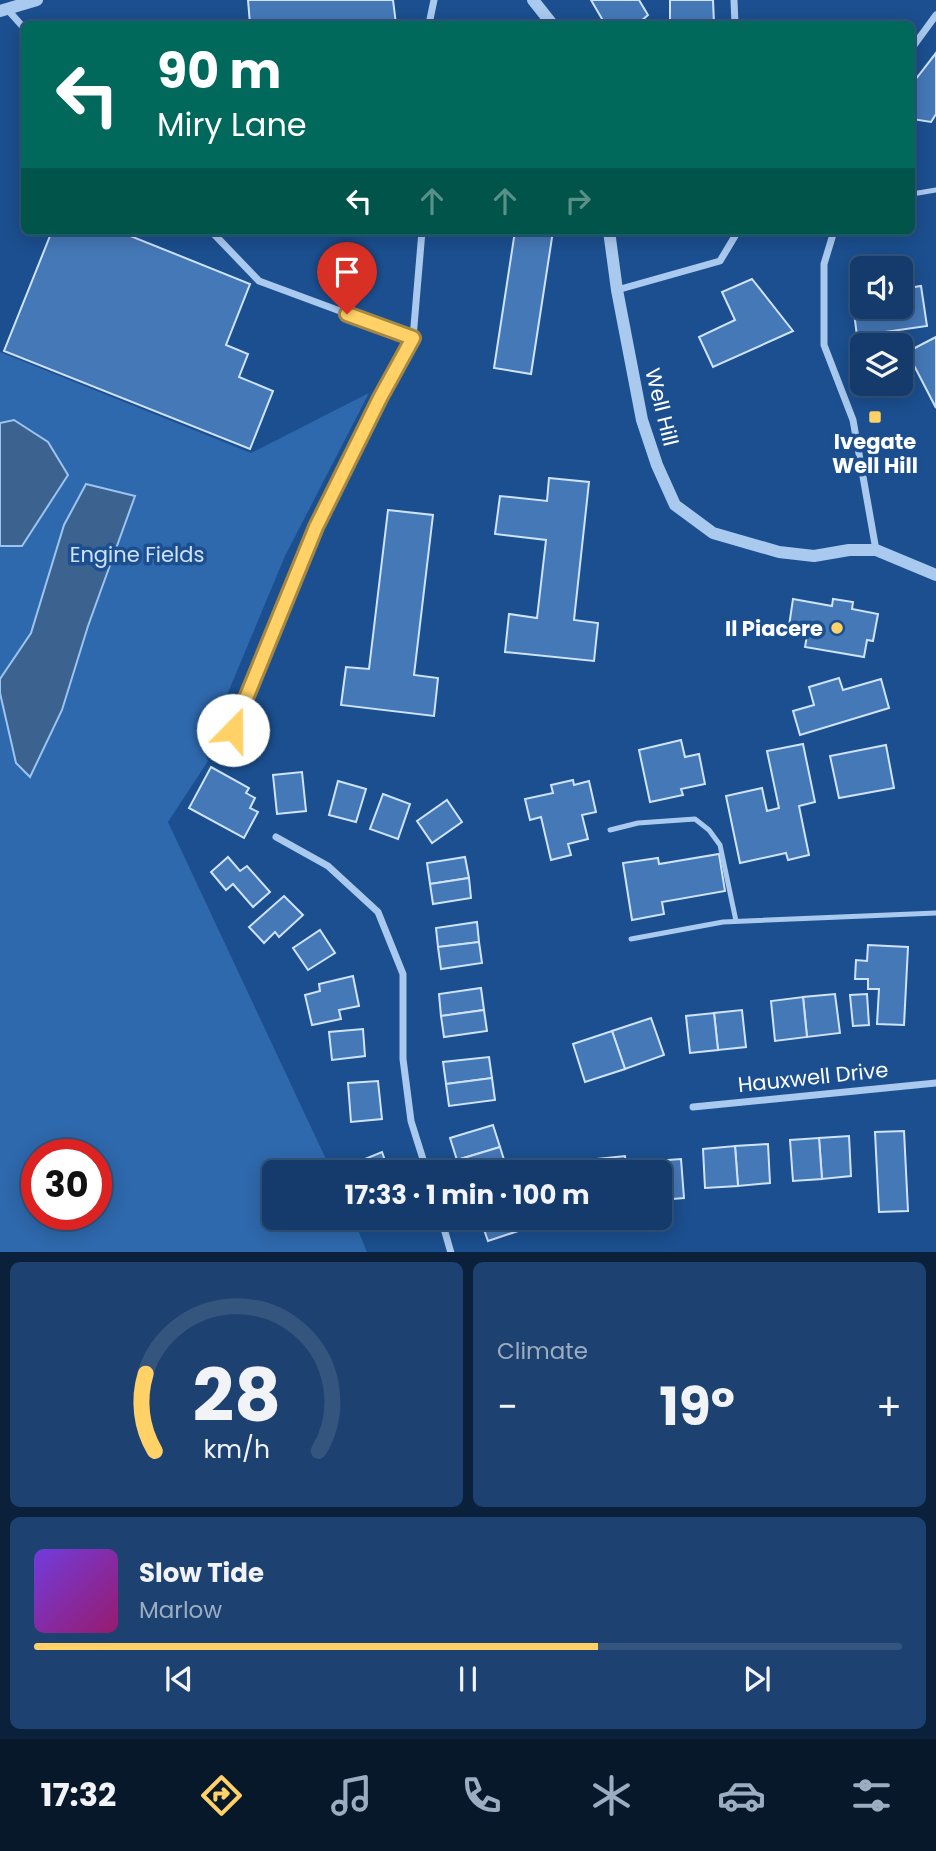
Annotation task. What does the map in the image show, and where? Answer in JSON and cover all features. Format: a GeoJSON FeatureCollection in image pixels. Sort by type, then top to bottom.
{"type":"FeatureCollection","features":[{"type":"Feature","properties":{"kind":"street"},"geometry":{"type":"LineString","coordinates":[[4,10],[37,0]]}},
{"type":"Feature","properties":{"kind":"street"},"geometry":{"type":"LineString","coordinates":[[430,21],[434,0]]}},
{"type":"Feature","properties":{"kind":"street"},"geometry":{"type":"LineString","coordinates":[[533,0],[550,21]]}},
{"type":"Feature","properties":{"kind":"street"},"geometry":{"type":"LineString","coordinates":[[734,0],[735,21]]}},
{"type":"Feature","properties":{"kind":"street"},"geometry":{"type":"LineString","coordinates":[[4,10],[21,25]]}},
{"type":"Feature","properties":{"kind":"street"},"geometry":{"type":"LineString","coordinates":[[915,44],[936,15]]}},
{"type":"Feature","properties":{"kind":"street"},"geometry":{"type":"LineString","coordinates":[[215,235],[260,281],[413,338]]}},
{"type":"Feature","properties":{"kind":"street"},"geometry":{"type":"LineString","coordinates":[[233,730],[316,527],[413,338],[422,235]]}},
{"type":"Feature","properties":{"kind":"street","name":"Well Hill"},"geometry":{"type":"LineString","coordinates":[[610,235],[617,290],[642,420],[657,465],[676,505],[713,533],[779,552],[814,556],[849,550],[876,550]]}},
{"type":"Feature","properties":{"kind":"street"},"geometry":{"type":"LineString","coordinates":[[617,290],[720,261],[736,235]]}},
{"type":"Feature","properties":{"kind":"street"},"geometry":{"type":"LineString","coordinates":[[833,235],[824,264],[824,345],[853,419],[876,550],[936,575]]}},
{"type":"Feature","properties":{"kind":"street"},"geometry":{"type":"LineString","coordinates":[[276,837],[328,866],[379,912],[403,974],[403,1059],[411,1121],[423,1160]]}},
{"type":"Feature","properties":{"kind":"street","name":"Hauxwell Drive"},"geometry":{"type":"LineString","coordinates":[[693,1107],[936,1083]]}},
{"type":"Feature","properties":{"kind":"street"},"geometry":{"type":"LineString","coordinates":[[445,1230],[451,1252]]}},
{"type":"Feature","properties":{"kind":"lane"},"geometry":{"type":"LineString","coordinates":[[915,194],[936,190]]}},
{"type":"Feature","properties":{"kind":"lane"},"geometry":{"type":"LineString","coordinates":[[610,830],[638,823],[695,819],[709,830],[720,845],[737,921]]}},
{"type":"Feature","properties":{"kind":"lane"},"geometry":{"type":"LineString","coordinates":[[631,939],[723,922],[936,913]]}},
{"type":"Feature","properties":{"kind":"green space","name":"Engine Fields"},"geometry":{"type":"Polygon","coordinates":[[[0,352],[251,453],[369,393],[285,556],[204,750],[208,761],[168,822],[326,1160],[262,1160],[262,1230],[358,1230],[367,1252],[0,1252],[0,352]]]}},
{"type":"Feature","properties":{"kind":"shaded area"},"geometry":{"type":"Polygon","coordinates":[[[14,420],[48,442],[68,475],[22,546],[0,546],[0,423],[14,420]]]}},
{"type":"Feature","properties":{"kind":"shaded area"},"geometry":{"type":"Polygon","coordinates":[[[86,484],[135,496],[88,626],[62,710],[30,777],[16,763],[0,693],[0,679],[31,633],[64,525],[86,484]]]}},
{"type":"Feature","properties":{"kind":"building"},"geometry":{"type":"Polygon","coordinates":[[[248,0],[393,0],[396,21],[250,21],[248,0]]]}},
{"type":"Feature","properties":{"kind":"building"},"geometry":{"type":"Polygon","coordinates":[[[591,0],[639,0],[648,15],[641,21],[603,21],[591,0]]]}},
{"type":"Feature","properties":{"kind":"building"},"geometry":{"type":"Polygon","coordinates":[[[670,0],[713,0],[714,21],[670,21],[670,0]]]}},
{"type":"Feature","properties":{"kind":"building"},"geometry":{"type":"Polygon","coordinates":[[[936,53],[936,114],[931,122],[915,119],[915,80],[936,53]]]}},
{"type":"Feature","properties":{"kind":"building"},"geometry":{"type":"Polygon","coordinates":[[[50,235],[128,235],[250,284],[226,345],[248,354],[239,377],[273,391],[250,449],[4,351],[50,235]]]}},
{"type":"Feature","properties":{"kind":"building"},"geometry":{"type":"Polygon","coordinates":[[[514,235],[552,235],[531,374],[494,368],[514,235]]]}},
{"type":"Feature","properties":{"kind":"building"},"geometry":{"type":"Polygon","coordinates":[[[752,279],[793,331],[713,367],[699,337],[735,320],[722,292],[752,279]]]}},
{"type":"Feature","properties":{"kind":"building"},"geometry":{"type":"Polygon","coordinates":[[[921,286],[927,326],[878,333],[857,333],[855,319],[913,319],[913,287],[921,286]]]}},
{"type":"Feature","properties":{"kind":"building"},"geometry":{"type":"Polygon","coordinates":[[[936,337],[936,408],[913,364],[913,349],[936,337]]]}},
{"type":"Feature","properties":{"kind":"building"},"geometry":{"type":"Polygon","coordinates":[[[549,478],[589,482],[574,620],[598,623],[594,661],[505,652],[509,614],[537,618],[546,540],[495,534],[500,496],[547,501],[549,478]]]}},
{"type":"Feature","properties":{"kind":"building"},"geometry":{"type":"Polygon","coordinates":[[[388,510],[433,515],[414,675],[438,678],[434,716],[341,705],[346,667],[369,669],[388,510]]]}},
{"type":"Feature","properties":{"kind":"building","name":"Il Piacere"},"geometry":{"type":"Polygon","coordinates":[[[793,599],[832,606],[833,599],[853,602],[852,609],[878,614],[873,641],[867,640],[864,657],[805,647],[808,630],[789,626],[793,599]]]}},
{"type":"Feature","properties":{"kind":"building"},"geometry":{"type":"Polygon","coordinates":[[[839,678],[843,690],[881,679],[889,708],[800,735],[793,711],[814,705],[809,687],[839,678]]]}},
{"type":"Feature","properties":{"kind":"building"},"geometry":{"type":"Polygon","coordinates":[[[681,740],[685,757],[699,754],[705,784],[681,789],[683,795],[650,802],[639,750],[681,740]]]}},
{"type":"Feature","properties":{"kind":"building"},"geometry":{"type":"Polygon","coordinates":[[[803,744],[815,802],[799,806],[809,855],[788,860],[786,853],[740,863],[726,796],[762,788],[767,811],[779,808],[767,751],[803,744]]]}},
{"type":"Feature","properties":{"kind":"building"},"geometry":{"type":"Polygon","coordinates":[[[886,745],[894,788],[839,798],[830,756],[886,745]]]}},
{"type":"Feature","properties":{"kind":"building"},"geometry":{"type":"Polygon","coordinates":[[[211,767],[249,788],[246,793],[255,798],[250,808],[258,812],[244,838],[189,808],[211,767]]]}},
{"type":"Feature","properties":{"kind":"building"},"geometry":{"type":"Polygon","coordinates":[[[302,772],[306,811],[277,814],[273,775],[302,772]]]}},
{"type":"Feature","properties":{"kind":"building"},"geometry":{"type":"Polygon","coordinates":[[[573,780],[574,785],[589,781],[596,812],[582,815],[588,839],[568,844],[571,855],[551,860],[541,817],[530,820],[525,799],[553,793],[551,785],[573,780]]]}},
{"type":"Feature","properties":{"kind":"building"},"geometry":{"type":"Polygon","coordinates":[[[338,781],[366,789],[356,822],[329,815],[338,781]]]}},
{"type":"Feature","properties":{"kind":"building"},"geometry":{"type":"Polygon","coordinates":[[[383,794],[410,804],[398,839],[370,829],[383,794]]]}},
{"type":"Feature","properties":{"kind":"building"},"geometry":{"type":"Polygon","coordinates":[[[447,800],[462,822],[432,843],[417,821],[447,800]]]}},
{"type":"Feature","properties":{"kind":"building"},"geometry":{"type":"Polygon","coordinates":[[[719,854],[725,891],[662,902],[664,914],[632,920],[623,863],[658,858],[659,864],[719,854]]]}},
{"type":"Feature","properties":{"kind":"building"},"geometry":{"type":"Polygon","coordinates":[[[228,857],[240,871],[247,866],[270,892],[253,907],[233,884],[226,890],[211,872],[228,857]]]}},
{"type":"Feature","properties":{"kind":"building"},"geometry":{"type":"Polygon","coordinates":[[[465,857],[469,878],[430,884],[427,863],[465,857]]]}},
{"type":"Feature","properties":{"kind":"building"},"geometry":{"type":"Polygon","coordinates":[[[469,878],[471,898],[433,904],[430,884],[469,878]]]}},
{"type":"Feature","properties":{"kind":"building"},"geometry":{"type":"Polygon","coordinates":[[[284,896],[303,915],[279,937],[275,932],[264,943],[249,927],[284,896]]]}},
{"type":"Feature","properties":{"kind":"building"},"geometry":{"type":"Polygon","coordinates":[[[477,922],[479,942],[438,947],[436,928],[477,922]]]}},
{"type":"Feature","properties":{"kind":"building"},"geometry":{"type":"Polygon","coordinates":[[[320,930],[335,953],[308,970],[293,948],[320,930]]]}},
{"type":"Feature","properties":{"kind":"building"},"geometry":{"type":"Polygon","coordinates":[[[479,942],[482,963],[441,969],[438,947],[479,942]]]}},
{"type":"Feature","properties":{"kind":"building"},"geometry":{"type":"Polygon","coordinates":[[[868,945],[908,947],[904,1025],[877,1024],[879,989],[868,989],[868,979],[855,979],[856,960],[867,961],[868,945]]]}},
{"type":"Feature","properties":{"kind":"building"},"geometry":{"type":"Polygon","coordinates":[[[353,976],[359,1006],[339,1010],[341,1019],[312,1025],[305,995],[320,991],[319,984],[353,976]]]}},
{"type":"Feature","properties":{"kind":"building"},"geometry":{"type":"Polygon","coordinates":[[[481,988],[484,1010],[441,1016],[439,994],[481,988]]]}},
{"type":"Feature","properties":{"kind":"building"},"geometry":{"type":"Polygon","coordinates":[[[835,994],[840,1033],[807,1037],[803,997],[835,994]]]}},
{"type":"Feature","properties":{"kind":"building"},"geometry":{"type":"Polygon","coordinates":[[[867,994],[869,1025],[853,1026],[850,995],[867,994]]]}},
{"type":"Feature","properties":{"kind":"building"},"geometry":{"type":"Polygon","coordinates":[[[803,997],[807,1037],[775,1041],[771,1001],[803,997]]]}},
{"type":"Feature","properties":{"kind":"building"},"geometry":{"type":"Polygon","coordinates":[[[484,1010],[487,1031],[444,1037],[441,1016],[484,1010]]]}},
{"type":"Feature","properties":{"kind":"building"},"geometry":{"type":"Polygon","coordinates":[[[742,1010],[746,1047],[718,1050],[714,1013],[742,1010]]]}},
{"type":"Feature","properties":{"kind":"building"},"geometry":{"type":"Polygon","coordinates":[[[714,1013],[718,1050],[690,1053],[686,1016],[714,1013]]]}},
{"type":"Feature","properties":{"kind":"building"},"geometry":{"type":"Polygon","coordinates":[[[651,1018],[664,1055],[625,1069],[612,1031],[651,1018]]]}},
{"type":"Feature","properties":{"kind":"building"},"geometry":{"type":"Polygon","coordinates":[[[363,1029],[365,1056],[332,1060],[329,1032],[363,1029]]]}},
{"type":"Feature","properties":{"kind":"building"},"geometry":{"type":"Polygon","coordinates":[[[612,1031],[625,1069],[585,1082],[573,1044],[612,1031]]]}},
{"type":"Feature","properties":{"kind":"building"},"geometry":{"type":"Polygon","coordinates":[[[489,1057],[492,1078],[446,1084],[443,1062],[489,1057]]]}},
{"type":"Feature","properties":{"kind":"building"},"geometry":{"type":"Polygon","coordinates":[[[492,1078],[495,1100],[449,1106],[446,1084],[492,1078]]]}},
{"type":"Feature","properties":{"kind":"building"},"geometry":{"type":"Polygon","coordinates":[[[378,1081],[382,1119],[351,1122],[348,1083],[378,1081]]]}},
{"type":"Feature","properties":{"kind":"building"},"geometry":{"type":"Polygon","coordinates":[[[493,1125],[500,1147],[457,1160],[450,1138],[493,1125]]]}},
{"type":"Feature","properties":{"kind":"building"},"geometry":{"type":"Polygon","coordinates":[[[904,1131],[908,1211],[879,1212],[875,1132],[904,1131]]]}},
{"type":"Feature","properties":{"kind":"building"},"geometry":{"type":"Polygon","coordinates":[[[849,1136],[851,1176],[822,1179],[819,1138],[849,1136]]]}},
{"type":"Feature","properties":{"kind":"building"},"geometry":{"type":"Polygon","coordinates":[[[819,1138],[822,1179],[793,1181],[790,1140],[819,1138]]]}},
{"type":"Feature","properties":{"kind":"building"},"geometry":{"type":"Polygon","coordinates":[[[768,1144],[770,1183],[738,1186],[735,1146],[768,1144]]]}},
{"type":"Feature","properties":{"kind":"building"},"geometry":{"type":"Polygon","coordinates":[[[735,1146],[738,1186],[705,1188],[703,1149],[735,1146]]]}},
{"type":"Feature","properties":{"kind":"building"},"geometry":{"type":"Polygon","coordinates":[[[500,1147],[504,1160],[457,1160],[500,1147]]]}},
{"type":"Feature","properties":{"kind":"building"},"geometry":{"type":"Polygon","coordinates":[[[382,1152],[385,1160],[362,1160],[382,1152]]]}},
{"type":"Feature","properties":{"kind":"building"},"geometry":{"type":"Polygon","coordinates":[[[625,1156],[626,1160],[587,1160],[625,1156]]]}},
{"type":"Feature","properties":{"kind":"building"},"geometry":{"type":"Polygon","coordinates":[[[681,1159],[684,1198],[672,1199],[672,1160],[667,1160],[681,1159]]]}},
{"type":"Feature","properties":{"kind":"building"},"geometry":{"type":"Polygon","coordinates":[[[484,1230],[521,1230],[488,1241],[484,1230]]]}},
{"type":"Feature","properties":{"kind":"place","name":"Ivegate Well Hill"},"geometry":{"type":"Point","coordinates":[875,417]}},
{"type":"Feature","properties":{"kind":"place","name":"Il Piacere"},"geometry":{"type":"Point","coordinates":[837,628]}},
{"type":"Feature","properties":{"kind":"route"},"geometry":{"type":"LineString","coordinates":[[233,730],[316,527],[413,338],[347,314]]}}]}
